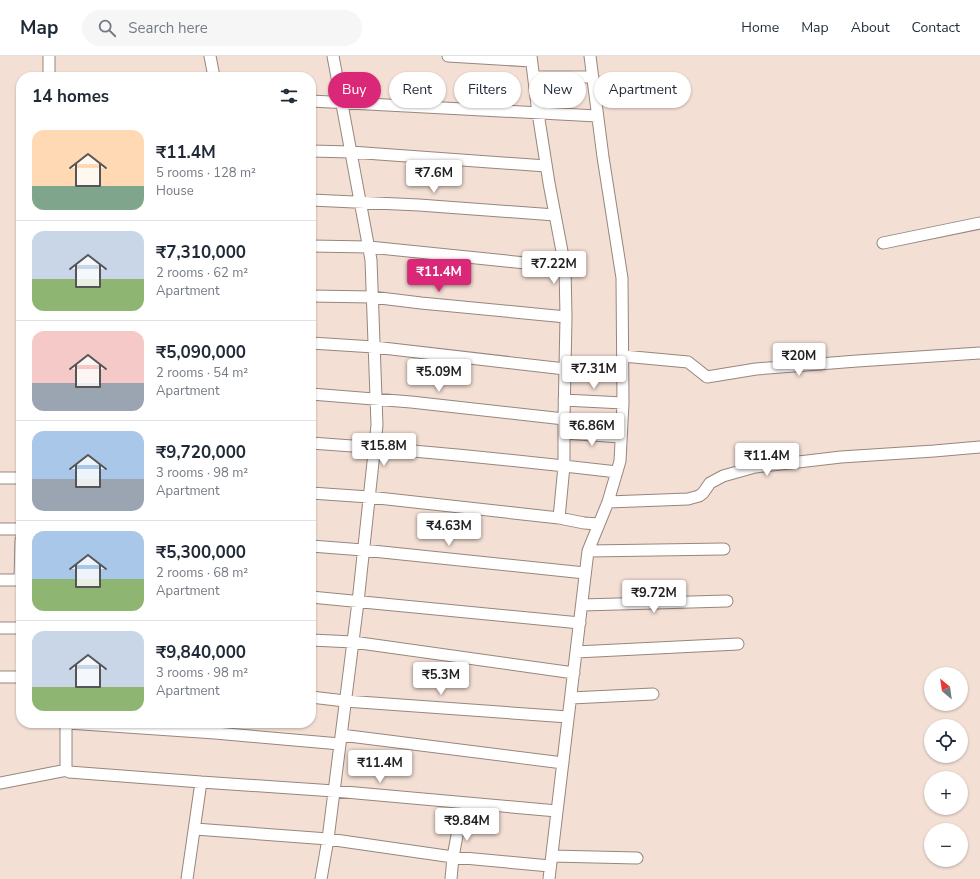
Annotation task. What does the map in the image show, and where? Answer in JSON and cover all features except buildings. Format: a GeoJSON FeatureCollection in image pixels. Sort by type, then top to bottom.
{"type":"FeatureCollection","features":[{"type":"Feature","properties":{"kind":"street"},"geometry":{"type":"LineString","coordinates":[[48,72],[49,56]]}},
{"type":"Feature","properties":{"kind":"street"},"geometry":{"type":"LineString","coordinates":[[210,56],[213,72]]}},
{"type":"Feature","properties":{"kind":"street"},"geometry":{"type":"LineString","coordinates":[[333,56],[336,72]]}},
{"type":"Feature","properties":{"kind":"street"},"geometry":{"type":"LineString","coordinates":[[448,56],[531,59],[533,72]]}},
{"type":"Feature","properties":{"kind":"street"},"geometry":{"type":"LineString","coordinates":[[549,879],[588,551],[608,502],[620,461],[623,403],[622,278],[597,116],[590,56]]}},
{"type":"Feature","properties":{"kind":"street"},"geometry":{"type":"LineString","coordinates":[[586,77],[593,77]]}},
{"type":"Feature","properties":{"kind":"street"},"geometry":{"type":"LineString","coordinates":[[316,101],[328,102]]}},
{"type":"Feature","properties":{"kind":"street"},"geometry":{"type":"LineString","coordinates":[[381,104],[597,116]]}},
{"type":"Feature","properties":{"kind":"street"},"geometry":{"type":"LineString","coordinates":[[321,879],[328,839],[358,602],[377,426],[371,260],[343,108]]}},
{"type":"Feature","properties":{"kind":"street"},"geometry":{"type":"LineString","coordinates":[[537,108],[564,267],[566,317],[564,466],[559,518]]}},
{"type":"Feature","properties":{"kind":"street"},"geometry":{"type":"LineString","coordinates":[[316,151],[351,152],[546,166]]}},
{"type":"Feature","properties":{"kind":"street"},"geometry":{"type":"LineString","coordinates":[[316,200],[419,205],[555,215]]}},
{"type":"Feature","properties":{"kind":"street"},"geometry":{"type":"LineString","coordinates":[[883,243],[980,223]]}},
{"type":"Feature","properties":{"kind":"street"},"geometry":{"type":"LineString","coordinates":[[316,246],[369,247],[564,267]]}},
{"type":"Feature","properties":{"kind":"street"},"geometry":{"type":"LineString","coordinates":[[316,296],[372,297],[566,317]]}},
{"type":"Feature","properties":{"kind":"street"},"geometry":{"type":"LineString","coordinates":[[316,343],[374,346],[565,369]]}},
{"type":"Feature","properties":{"kind":"street"},"geometry":{"type":"LineString","coordinates":[[623,356],[688,362],[708,377],[756,369],[980,353]]}},
{"type":"Feature","properties":{"kind":"street"},"geometry":{"type":"LineString","coordinates":[[316,394],[376,399],[564,419]]}},
{"type":"Feature","properties":{"kind":"street"},"geometry":{"type":"LineString","coordinates":[[564,400],[623,403]]}},
{"type":"Feature","properties":{"kind":"street"},"geometry":{"type":"LineString","coordinates":[[564,433],[621,437]]}},
{"type":"Feature","properties":{"kind":"street"},"geometry":{"type":"LineString","coordinates":[[316,443],[375,447],[617,472]]}},
{"type":"Feature","properties":{"kind":"street"},"geometry":{"type":"LineString","coordinates":[[608,502],[688,499],[699,496],[710,483],[723,476],[754,466],[980,447]]}},
{"type":"Feature","properties":{"kind":"street"},"geometry":{"type":"LineString","coordinates":[[0,478],[16,478]]}},
{"type":"Feature","properties":{"kind":"street"},"geometry":{"type":"LineString","coordinates":[[316,493],[559,518],[584,523],[599,524]]}},
{"type":"Feature","properties":{"kind":"street"},"geometry":{"type":"LineString","coordinates":[[0,529],[16,529]]}},
{"type":"Feature","properties":{"kind":"street"},"geometry":{"type":"LineString","coordinates":[[316,546],[586,573]]}},
{"type":"Feature","properties":{"kind":"street"},"geometry":{"type":"LineString","coordinates":[[588,551],[724,549]]}},
{"type":"Feature","properties":{"kind":"street"},"geometry":{"type":"LineString","coordinates":[[0,580],[16,580]]}},
{"type":"Feature","properties":{"kind":"street"},"geometry":{"type":"LineString","coordinates":[[316,598],[580,623]]}},
{"type":"Feature","properties":{"kind":"street"},"geometry":{"type":"LineString","coordinates":[[582,605],[727,601]]}},
{"type":"Feature","properties":{"kind":"street"},"geometry":{"type":"LineString","coordinates":[[0,628],[16,628]]}},
{"type":"Feature","properties":{"kind":"street"},"geometry":{"type":"LineString","coordinates":[[316,640],[353,642],[574,673]]}},
{"type":"Feature","properties":{"kind":"street"},"geometry":{"type":"LineString","coordinates":[[576,652],[738,644]]}},
{"type":"Feature","properties":{"kind":"street"},"geometry":{"type":"LineString","coordinates":[[0,676],[16,676]]}},
{"type":"Feature","properties":{"kind":"street"},"geometry":{"type":"LineString","coordinates":[[571,698],[653,694]]}},
{"type":"Feature","properties":{"kind":"street"},"geometry":{"type":"LineString","coordinates":[[316,698],[568,717]]}},
{"type":"Feature","properties":{"kind":"street"},"geometry":{"type":"LineString","coordinates":[[66,770],[67,728]]}},
{"type":"Feature","properties":{"kind":"street"},"geometry":{"type":"LineString","coordinates":[[216,728],[340,739],[563,764]]}},
{"type":"Feature","properties":{"kind":"street"},"geometry":{"type":"LineString","coordinates":[[0,783],[66,770],[70,773],[334,791],[557,811]]}},
{"type":"Feature","properties":{"kind":"street"},"geometry":{"type":"LineString","coordinates":[[187,879],[201,782]]}},
{"type":"Feature","properties":{"kind":"street"},"geometry":{"type":"LineString","coordinates":[[452,879],[453,857],[463,803]]}},
{"type":"Feature","properties":{"kind":"street"},"geometry":{"type":"LineString","coordinates":[[195,829],[328,839],[453,857],[551,861],[637,858]]}}]}
